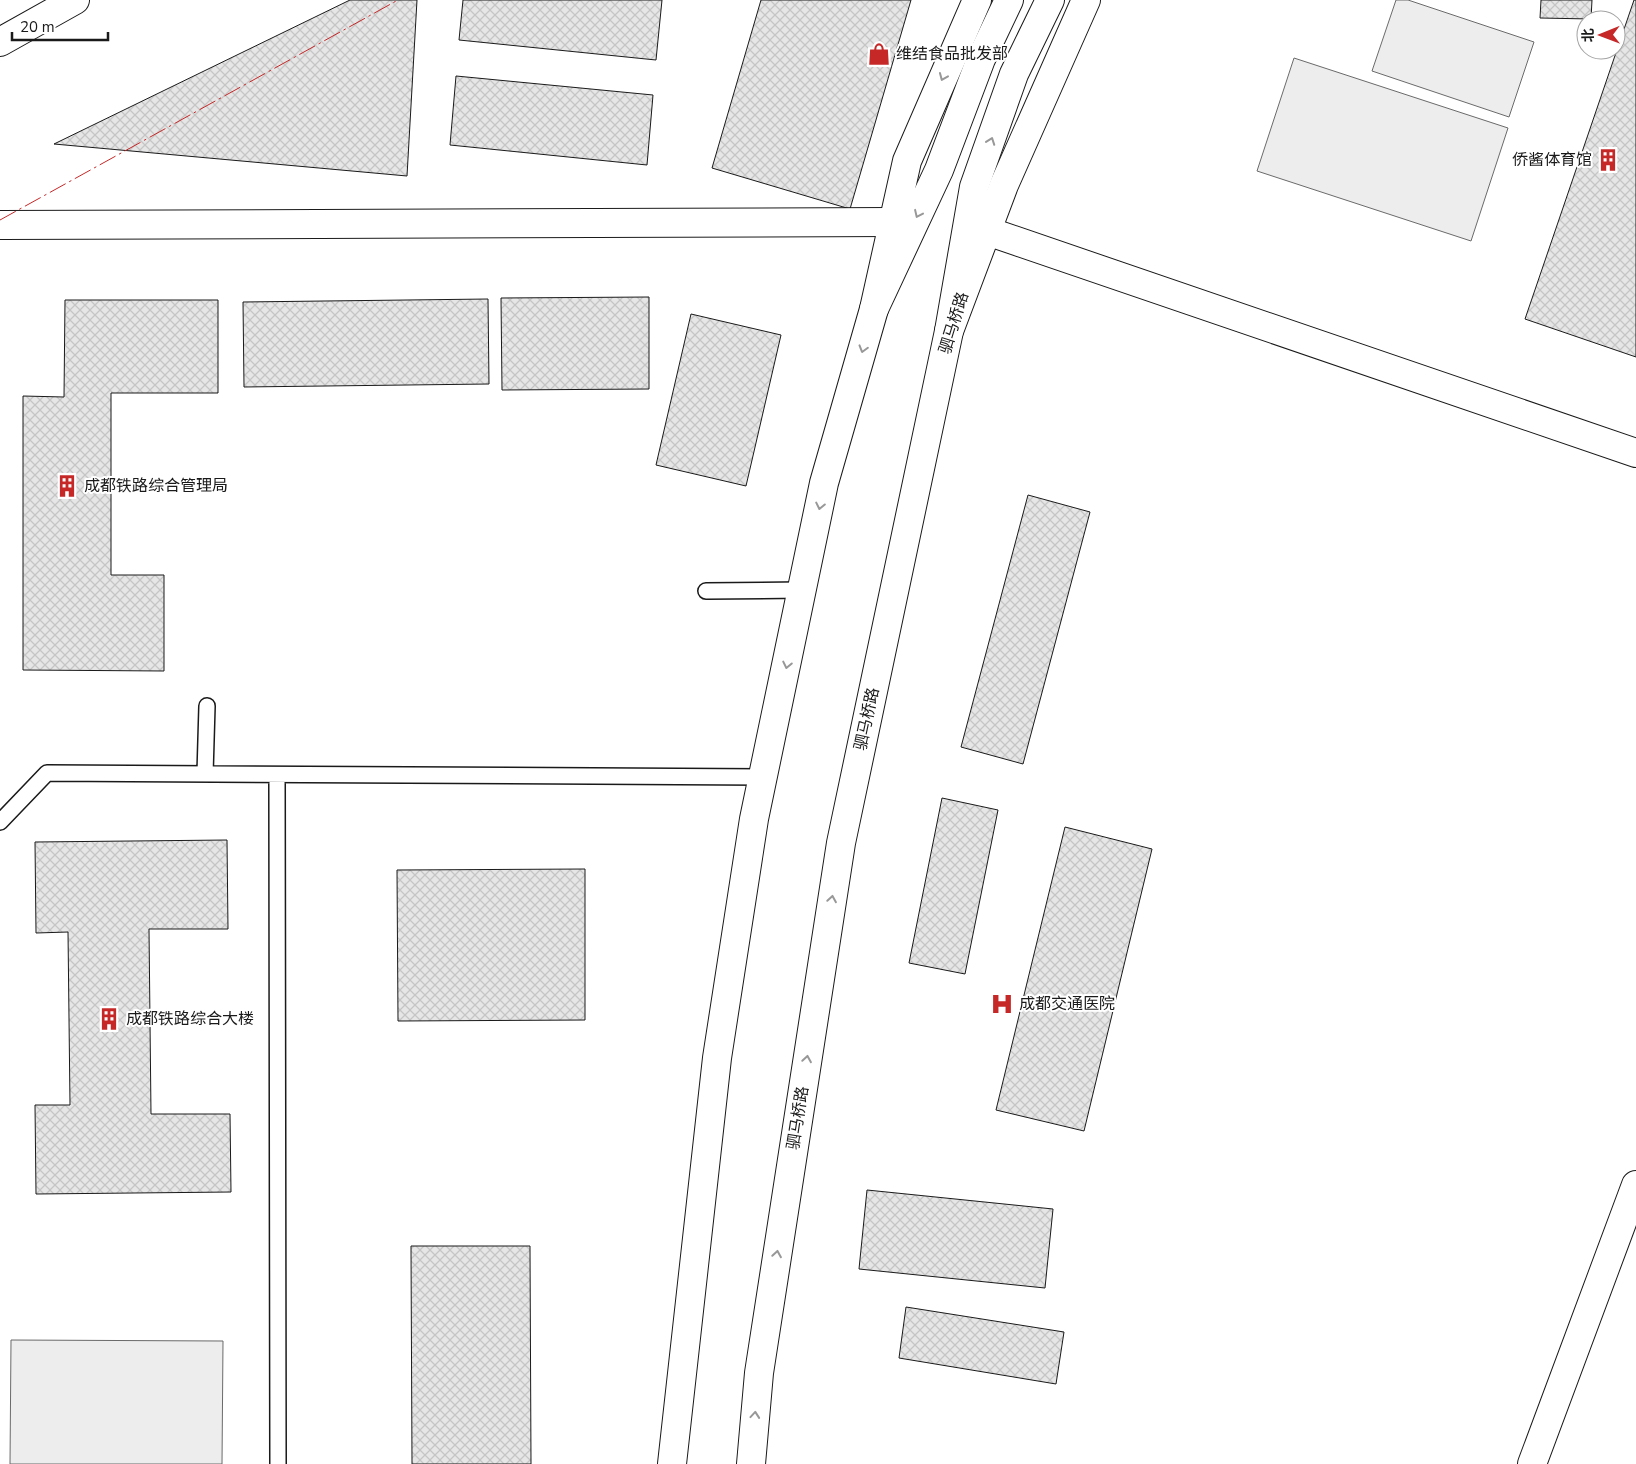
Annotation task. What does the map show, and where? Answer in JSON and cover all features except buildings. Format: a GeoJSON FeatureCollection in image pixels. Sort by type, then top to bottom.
{"type":"FeatureCollection","features":[{"type":"Feature","properties":{"kind":"main road"},"geometry":{"type":"LineString","coordinates":[[0,42],[75,0]]}},
{"type":"Feature","properties":{"kind":"main road"},"geometry":{"type":"LineString","coordinates":[[672,1464],[718,1058],[754,819],[824,483],[874,309],[907,161],[977,0]]}},
{"type":"Feature","properties":{"kind":"main road"},"geometry":{"type":"LineString","coordinates":[[874,309],[939,170],[981,59],[1009,0]]}},
{"type":"Feature","properties":{"kind":"main road"},"geometry":{"type":"LineString","coordinates":[[949,331],[974,187],[1014,74],[1050,0]]}},
{"type":"Feature","properties":{"kind":"main road","name":"驷马桥路"},"geometry":{"type":"LineString","coordinates":[[751,1464],[759,1373],[841,843],[949,331],[1004,186],[1086,0]]}},
{"type":"Feature","properties":{"kind":"main road"},"geometry":{"type":"LineString","coordinates":[[0,225],[893,222]]}},
{"type":"Feature","properties":{"kind":"main road"},"geometry":{"type":"LineString","coordinates":[[987,231],[1636,453]]}},
{"type":"Feature","properties":{"kind":"main road"},"geometry":{"type":"LineString","coordinates":[[1532,1464],[1636,1185]]}},
{"type":"Feature","properties":{"kind":"lane"},"geometry":{"type":"LineString","coordinates":[[706,591],[802,590]]}},
{"type":"Feature","properties":{"kind":"lane"},"geometry":{"type":"LineString","coordinates":[[205,774],[207,706]]}},
{"type":"Feature","properties":{"kind":"lane"},"geometry":{"type":"LineString","coordinates":[[0,822],[47,773],[764,777]]}},
{"type":"Feature","properties":{"kind":"lane"},"geometry":{"type":"LineString","coordinates":[[277,775],[278,1464]]}},
{"type":"Feature","properties":{"kind":"shaded area"},"geometry":{"type":"Polygon","coordinates":[[[1396,0],[1408,0],[1534,42],[1509,117],[1372,71],[1396,0]]]}},
{"type":"Feature","properties":{"kind":"shaded area"},"geometry":{"type":"Polygon","coordinates":[[[1294,58],[1508,128],[1471,241],[1257,171],[1294,58]]]}},
{"type":"Feature","properties":{"kind":"shaded area"},"geometry":{"type":"Polygon","coordinates":[[[11,1340],[223,1341],[222,1464],[10,1464],[11,1340]]]}},
{"type":"Feature","properties":{"kind":"power"},"geometry":{"type":"LineString","coordinates":[[0,220],[398,0]]}},
{"type":"Feature","properties":{"kind":"place","name":"维结食品批发部"},"geometry":{"type":"Point","coordinates":[879,54]}},
{"type":"Feature","properties":{"kind":"place","name":"侨酱体育馆"},"geometry":{"type":"Point","coordinates":[1608,160]}},
{"type":"Feature","properties":{"kind":"place","name":"成都铁路综合管理局"},"geometry":{"type":"Point","coordinates":[67,486]}},
{"type":"Feature","properties":{"kind":"place","name":"成都交通医院"},"geometry":{"type":"Point","coordinates":[1002,1004]}},
{"type":"Feature","properties":{"kind":"place","name":"成都铁路综合大楼"},"geometry":{"type":"Point","coordinates":[109,1019]}}]}
